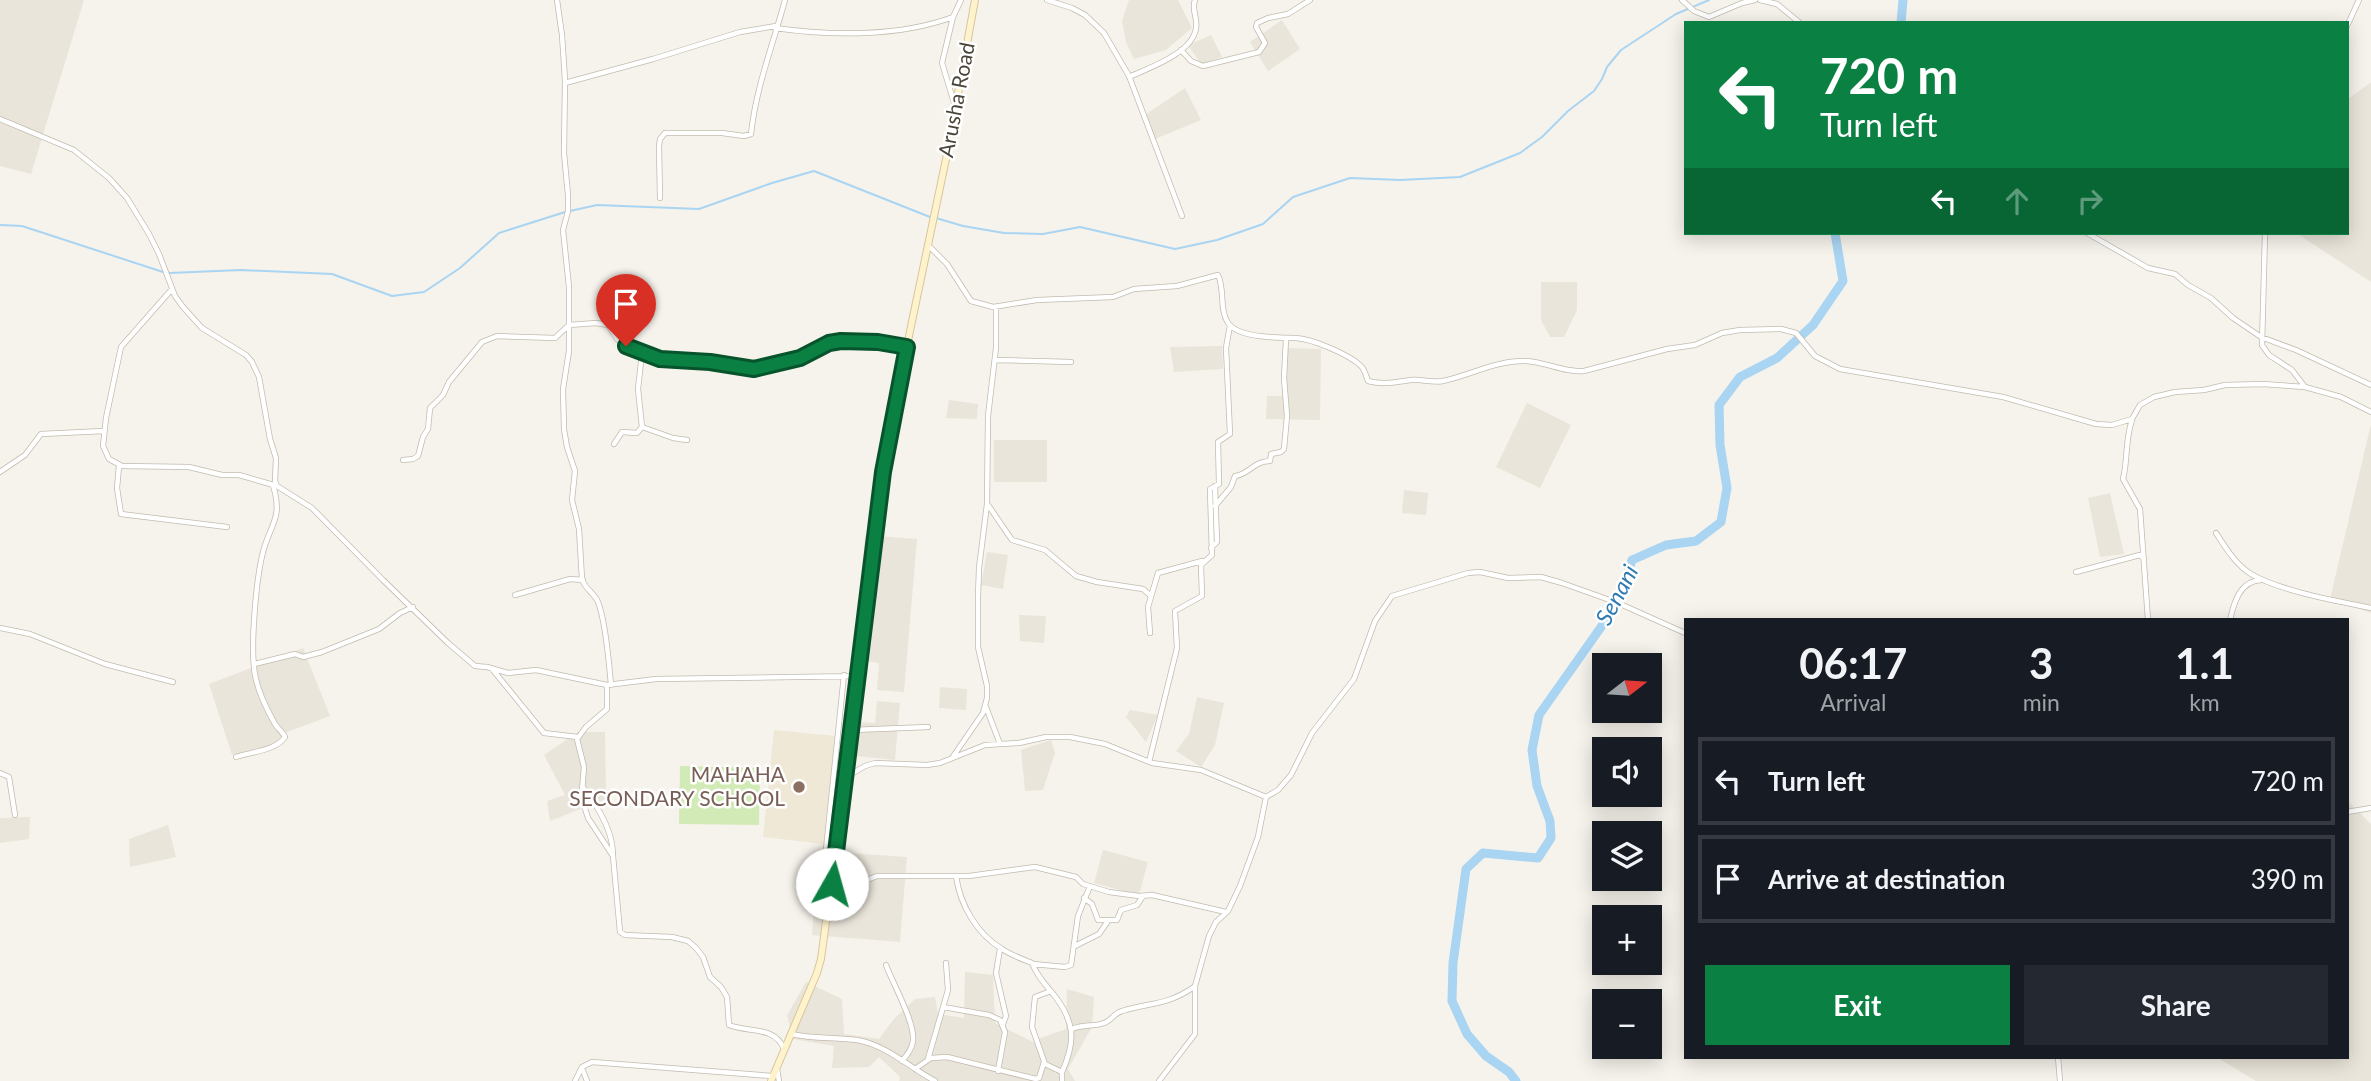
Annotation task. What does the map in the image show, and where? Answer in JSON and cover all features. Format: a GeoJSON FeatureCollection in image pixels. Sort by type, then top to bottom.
{"type":"FeatureCollection","features":[{"type":"Feature","properties":{"kind":"main road","name":"Arusha Road"},"geometry":{"type":"LineString","coordinates":[[773,1080],[820,963],[859,676],[883,472],[975,0]]}},
{"type":"Feature","properties":{"kind":"street"},"geometry":{"type":"LineString","coordinates":[[557,0],[565,83],[564,153],[568,211],[563,230],[568,262],[569,325],[569,355],[563,389],[564,429],[575,471],[572,500],[579,528],[583,580],[597,600],[605,633],[609,685],[607,709],[578,737]]}},
{"type":"Feature","properties":{"kind":"street"},"geometry":{"type":"LineString","coordinates":[[660,198],[659,146],[665,133],[751,134],[754,109],[785,0]]}},
{"type":"Feature","properties":{"kind":"street"},"geometry":{"type":"LineString","coordinates":[[955,107],[943,63],[953,17],[961,0]]}},
{"type":"Feature","properties":{"kind":"street"},"geometry":{"type":"LineString","coordinates":[[1047,0],[1072,8],[1096,24],[1104,33],[1129,77],[1182,216]]}},
{"type":"Feature","properties":{"kind":"street"},"geometry":{"type":"LineString","coordinates":[[1129,77],[1158,65],[1181,50],[1195,33],[1195,0]]}},
{"type":"Feature","properties":{"kind":"street"},"geometry":{"type":"LineString","coordinates":[[1181,50],[1191,61],[1203,66],[1259,52],[1265,43],[1256,23],[1287,14],[1310,0]]}},
{"type":"Feature","properties":{"kind":"street"},"geometry":{"type":"LineString","coordinates":[[1682,0],[1694,11],[1709,17],[1742,2],[1757,0],[1777,4],[1798,21]]}},
{"type":"Feature","properties":{"kind":"street"},"geometry":{"type":"LineString","coordinates":[[2349,22],[2359,0]]}},
{"type":"Feature","properties":{"kind":"street"},"geometry":{"type":"LineString","coordinates":[[565,83],[653,60],[740,32],[776,27],[835,33],[881,31],[919,28],[953,17]]}},
{"type":"Feature","properties":{"kind":"street"},"geometry":{"type":"LineString","coordinates":[[0,119],[74,150],[109,178],[127,198],[149,234],[175,296],[202,328],[246,355],[257,369],[275,458],[278,503],[276,520],[265,545],[259,575],[254,664],[260,691],[277,727],[285,737],[282,742],[268,748],[236,757]]}},
{"type":"Feature","properties":{"kind":"street"},"geometry":{"type":"LineString","coordinates":[[2091,235],[2148,268],[2175,274],[2261,337],[2371,384]]}},
{"type":"Feature","properties":{"kind":"street"},"geometry":{"type":"LineString","coordinates":[[2265,235],[2261,337],[2264,350],[2292,370],[2305,387]]}},
{"type":"Feature","properties":{"kind":"street"},"geometry":{"type":"LineString","coordinates":[[928,245],[947,264],[971,301],[996,307],[1037,300],[1113,297],[1134,289],[1177,286],[1218,275],[1225,316],[1230,325],[1241,332],[1315,342],[1346,356],[1363,368],[1368,381],[1379,383],[1416,380],[1437,382],[1491,366],[1527,361],[1555,365],[1573,372],[1584,371],[1667,349],[1695,345],[1721,333],[1786,329],[1801,336],[1821,361],[1840,369],[2003,397],[2096,424],[2112,425],[2132,419]]}},
{"type":"Feature","properties":{"kind":"street"},"geometry":{"type":"LineString","coordinates":[[172,289],[121,346],[103,446],[105,455],[119,466],[171,465],[199,468],[275,485],[312,508],[383,580],[475,666],[508,673],[532,670],[609,685],[656,679],[859,676]]}},
{"type":"Feature","properties":{"kind":"street"},"geometry":{"type":"LineString","coordinates":[[952,758],[985,706],[987,687],[978,647],[977,620],[979,568],[987,504],[988,416],[995,360],[996,307]]}},
{"type":"Feature","properties":{"kind":"street"},"geometry":{"type":"LineString","coordinates":[[403,460],[418,456],[423,437],[428,431],[430,408],[443,395],[449,382],[482,342],[498,336],[555,338],[569,325],[596,323],[608,325],[623,344],[660,359],[710,362],[754,369],[800,358],[829,343],[841,341],[878,342],[907,347]]}},
{"type":"Feature","properties":{"kind":"street"},"geometry":{"type":"LineString","coordinates":[[1150,632],[1148,607],[1158,573],[1203,561],[1211,556],[1209,494],[1211,487],[1220,482],[1218,442],[1230,434],[1226,348],[1230,325]]}},
{"type":"Feature","properties":{"kind":"street"},"geometry":{"type":"LineString","coordinates":[[1215,506],[1231,487],[1234,476],[1242,475],[1257,463],[1269,461],[1271,454],[1284,449],[1287,416],[1284,378],[1286,339]]}},
{"type":"Feature","properties":{"kind":"street"},"geometry":{"type":"LineString","coordinates":[[614,444],[622,432],[637,433],[642,427],[638,389],[642,353]]}},
{"type":"Feature","properties":{"kind":"street"},"geometry":{"type":"LineString","coordinates":[[995,360],[1071,362]]}},
{"type":"Feature","properties":{"kind":"street"},"geometry":{"type":"LineString","coordinates":[[2148,618],[2140,509],[2123,480],[2126,440],[2132,419],[2144,401],[2162,395],[2225,385],[2263,384],[2305,387],[2341,397],[2371,412]]}},
{"type":"Feature","properties":{"kind":"street"},"geometry":{"type":"LineString","coordinates":[[642,427],[651,432],[687,440]]}},
{"type":"Feature","properties":{"kind":"street"},"geometry":{"type":"LineString","coordinates":[[0,472],[25,454],[41,434],[104,430]]}},
{"type":"Feature","properties":{"kind":"street"},"geometry":{"type":"LineString","coordinates":[[119,466],[117,488],[121,514],[227,527]]}},
{"type":"Feature","properties":{"kind":"street"},"geometry":{"type":"LineString","coordinates":[[1211,548],[1217,542],[1215,486]]}},
{"type":"Feature","properties":{"kind":"street"},"geometry":{"type":"LineString","coordinates":[[987,504],[1012,540],[1045,550],[1076,576],[1143,589],[1151,596]]}},
{"type":"Feature","properties":{"kind":"street"},"geometry":{"type":"LineString","coordinates":[[2216,533],[2240,565],[2266,581]]}},
{"type":"Feature","properties":{"kind":"street"},"geometry":{"type":"LineString","coordinates":[[2076,572],[2138,555],[2144,560]]}},
{"type":"Feature","properties":{"kind":"street"},"geometry":{"type":"LineString","coordinates":[[1149,762],[1177,648],[1175,611],[1202,596],[1203,561]]}},
{"type":"Feature","properties":{"kind":"street"},"geometry":{"type":"LineString","coordinates":[[1159,1081],[1195,1034],[1195,986],[1209,936],[1216,922],[1226,912],[1251,858],[1266,797],[1278,790],[1291,775],[1315,727],[1354,679],[1375,621],[1395,594],[1468,573],[1480,572],[1508,578],[1541,578],[1618,603],[1684,633]]}},
{"type":"Feature","properties":{"kind":"street"},"geometry":{"type":"LineString","coordinates":[[515,594],[570,579],[583,580]]}},
{"type":"Feature","properties":{"kind":"street"},"geometry":{"type":"LineString","coordinates":[[2231,618],[2235,602],[2244,587],[2254,580],[2371,608]]}},
{"type":"Feature","properties":{"kind":"street"},"geometry":{"type":"LineString","coordinates":[[254,664],[295,654],[303,657],[322,652],[379,629],[413,607]]}},
{"type":"Feature","properties":{"kind":"street"},"geometry":{"type":"LineString","coordinates":[[0,628],[30,634],[106,664],[173,682]]}},
{"type":"Feature","properties":{"kind":"street"},"geometry":{"type":"LineString","coordinates":[[492,670],[544,733],[578,737]]}},
{"type":"Feature","properties":{"kind":"street"},"geometry":{"type":"LineString","coordinates":[[832,884],[825,859],[844,676]]}},
{"type":"Feature","properties":{"kind":"street"},"geometry":{"type":"LineString","coordinates":[[985,706],[1000,745]]}},
{"type":"Feature","properties":{"kind":"street"},"geometry":{"type":"LineString","coordinates":[[852,730],[928,727]]}},
{"type":"Feature","properties":{"kind":"street"},"geometry":{"type":"LineString","coordinates":[[578,737],[584,768],[583,800],[588,818],[613,856]]}},
{"type":"Feature","properties":{"kind":"street"},"geometry":{"type":"LineString","coordinates":[[846,777],[865,766],[875,764],[927,765],[985,745],[1046,737],[1070,737],[1105,744],[1149,762],[1201,770],[1266,797]]}},
{"type":"Feature","properties":{"kind":"street"},"geometry":{"type":"LineString","coordinates":[[0,773],[9,777],[15,815]]}},
{"type":"Feature","properties":{"kind":"street"},"geometry":{"type":"LineString","coordinates":[[582,785],[592,796],[610,832],[621,934],[672,937],[688,941],[703,957],[710,977],[725,993],[730,1026],[769,1033],[777,1037],[784,1050]]}},
{"type":"Feature","properties":{"kind":"street"},"geometry":{"type":"LineString","coordinates":[[2349,812],[2371,808]]}},
{"type":"Feature","properties":{"kind":"street"},"geometry":{"type":"LineString","coordinates":[[833,875],[854,885],[877,876],[956,876],[1035,867],[1076,877],[1083,884],[1114,893],[1152,895],[1226,912]]}},
{"type":"Feature","properties":{"kind":"street"},"geometry":{"type":"LineString","coordinates":[[956,876],[962,902],[978,927],[1000,948],[1033,964],[1068,967],[1072,964],[1078,916],[1090,886]]}},
{"type":"Feature","properties":{"kind":"street"},"geometry":{"type":"LineString","coordinates":[[1084,898],[1094,908],[1098,919],[1115,921],[1121,910],[1137,905],[1143,896]]}},
{"type":"Feature","properties":{"kind":"street"},"geometry":{"type":"LineString","coordinates":[[1074,946],[1099,934],[1108,920]]}},
{"type":"Feature","properties":{"kind":"street"},"geometry":{"type":"LineString","coordinates":[[1000,948],[996,973],[1006,1016],[1003,1025]]}},
{"type":"Feature","properties":{"kind":"street"},"geometry":{"type":"LineString","coordinates":[[928,1060],[948,986],[946,963]]}},
{"type":"Feature","properties":{"kind":"street"},"geometry":{"type":"LineString","coordinates":[[1033,964],[1035,972],[1051,991],[1072,1029],[1071,1047],[1062,1072],[1062,1081]]}},
{"type":"Feature","properties":{"kind":"street"},"geometry":{"type":"LineString","coordinates":[[886,965],[914,1039],[902,1061]]}},
{"type":"Feature","properties":{"kind":"street"},"geometry":{"type":"LineString","coordinates":[[1072,1029],[1107,1022],[1119,1012],[1168,1002],[1195,986]]}},
{"type":"Feature","properties":{"kind":"street"},"geometry":{"type":"LineString","coordinates":[[1051,991],[1036,996],[1032,1027],[1038,1037],[1044,1062],[1062,1072]]}},
{"type":"Feature","properties":{"kind":"street"},"geometry":{"type":"LineString","coordinates":[[943,1007],[997,1017],[1005,1032],[998,1071]]}},
{"type":"Feature","properties":{"kind":"street"},"geometry":{"type":"LineString","coordinates":[[791,1034],[857,1040],[884,1049],[934,1081]]}},
{"type":"Feature","properties":{"kind":"street"},"geometry":{"type":"LineString","coordinates":[[915,1069],[928,1060],[947,1057],[1037,1079],[1044,1062]]}},
{"type":"Feature","properties":{"kind":"street"},"geometry":{"type":"LineString","coordinates":[[2058,1059],[2060,1081]]}},
{"type":"Feature","properties":{"kind":"street"},"geometry":{"type":"LineString","coordinates":[[575,1081],[582,1067],[592,1062],[773,1080]]}},
{"type":"Feature","properties":{"kind":"street"},"geometry":{"type":"LineString","coordinates":[[582,1067],[587,1081]]}},
{"type":"Feature","properties":{"kind":"shaded area"},"geometry":{"type":"Polygon","coordinates":[[[0,0],[84,0],[31,174],[0,166],[0,0]]]}},
{"type":"Feature","properties":{"kind":"shaded area"},"geometry":{"type":"Polygon","coordinates":[[[1129,0],[1178,0],[1192,28],[1166,50],[1134,59],[1126,42],[1122,21],[1129,0]]]}},
{"type":"Feature","properties":{"kind":"shaded area"},"geometry":{"type":"Polygon","coordinates":[[[1282,20],[1300,49],[1268,71],[1250,42],[1282,20]]]}},
{"type":"Feature","properties":{"kind":"shaded area"},"geometry":{"type":"Polygon","coordinates":[[[1211,35],[1222,57],[1201,64],[1188,45],[1211,35]]]}},
{"type":"Feature","properties":{"kind":"shaded area"},"geometry":{"type":"Polygon","coordinates":[[[2371,82],[2371,282],[2299,235],[2349,235],[2349,98],[2371,82]]]}},
{"type":"Feature","properties":{"kind":"shaded area"},"geometry":{"type":"Polygon","coordinates":[[[1185,88],[1201,120],[1155,139],[1145,115],[1185,88]]]}},
{"type":"Feature","properties":{"kind":"shaded area"},"geometry":{"type":"Polygon","coordinates":[[[1541,282],[1577,282],[1577,310],[1564,337],[1550,337],[1541,320],[1541,282]]]}},
{"type":"Feature","properties":{"kind":"shaded area"},"geometry":{"type":"Polygon","coordinates":[[[1222,346],[1223,369],[1174,372],[1170,347],[1222,346]]]}},
{"type":"Feature","properties":{"kind":"shaded area"},"geometry":{"type":"Polygon","coordinates":[[[1283,348],[1321,349],[1320,420],[1266,419],[1267,396],[1282,396],[1283,348]]]}},
{"type":"Feature","properties":{"kind":"shaded area"},"geometry":{"type":"Polygon","coordinates":[[[949,400],[978,404],[977,419],[946,418],[949,400]]]}},
{"type":"Feature","properties":{"kind":"shaded area"},"geometry":{"type":"Polygon","coordinates":[[[1527,403],[1571,425],[1540,488],[1496,467],[1527,403]]]}},
{"type":"Feature","properties":{"kind":"shaded area"},"geometry":{"type":"Polygon","coordinates":[[[2371,424],[2371,613],[2330,599],[2371,424]]]}},
{"type":"Feature","properties":{"kind":"shaded area"},"geometry":{"type":"Polygon","coordinates":[[[994,440],[1047,440],[1047,482],[994,482],[994,440]]]}},
{"type":"Feature","properties":{"kind":"shaded area"},"geometry":{"type":"Polygon","coordinates":[[[1404,490],[1428,493],[1426,515],[1402,513],[1404,490]]]}},
{"type":"Feature","properties":{"kind":"shaded area"},"geometry":{"type":"Polygon","coordinates":[[[2110,493],[2124,554],[2100,557],[2088,498],[2110,493]]]}},
{"type":"Feature","properties":{"kind":"shaded area"},"geometry":{"type":"Polygon","coordinates":[[[865,535],[917,539],[904,692],[877,690],[879,663],[855,659],[865,535]]]}},
{"type":"Feature","properties":{"kind":"shaded area"},"geometry":{"type":"Polygon","coordinates":[[[987,552],[1008,555],[1003,589],[981,585],[987,552]]]}},
{"type":"Feature","properties":{"kind":"shaded area"},"geometry":{"type":"Polygon","coordinates":[[[1019,615],[1046,616],[1044,643],[1020,641],[1019,615]]]}},
{"type":"Feature","properties":{"kind":"shaded area"},"geometry":{"type":"Polygon","coordinates":[[[303,648],[330,716],[282,734],[284,741],[232,755],[209,684],[303,648]]]}},
{"type":"Feature","properties":{"kind":"shaded area"},"geometry":{"type":"Polygon","coordinates":[[[940,687],[967,689],[966,710],[939,708],[940,687]]]}},
{"type":"Feature","properties":{"kind":"shaded area"},"geometry":{"type":"Polygon","coordinates":[[[1197,697],[1224,703],[1215,745],[1201,767],[1176,751],[1189,734],[1197,697]]]}},
{"type":"Feature","properties":{"kind":"shaded area"},"geometry":{"type":"Polygon","coordinates":[[[877,701],[900,703],[895,760],[856,756],[859,722],[875,723],[877,701]]]}},
{"type":"Feature","properties":{"kind":"shaded area"},"geometry":{"type":"Polygon","coordinates":[[[1130,710],[1158,715],[1146,742],[1126,717],[1130,710]]]}},
{"type":"Feature","properties":{"kind":"shaded area","name":"MAHAHA SECONDARY SCHOOL"},"geometry":{"type":"Polygon","coordinates":[[[774,730],[835,736],[824,844],[763,837],[774,730]]]}},
{"type":"Feature","properties":{"kind":"shaded area"},"geometry":{"type":"Polygon","coordinates":[[[578,732],[605,732],[606,799],[550,821],[547,801],[565,795],[544,755],[578,732]]]}},
{"type":"Feature","properties":{"kind":"shaded area"},"geometry":{"type":"Polygon","coordinates":[[[1051,740],[1055,753],[1043,790],[1025,791],[1021,750],[1051,740]]]}},
{"type":"Feature","properties":{"kind":"shaded area"},"geometry":{"type":"Polygon","coordinates":[[[2349,802],[2371,824],[2371,1081],[2256,1081],[2219,1059],[2349,1059],[2349,802]]]}},
{"type":"Feature","properties":{"kind":"shaded area"},"geometry":{"type":"Polygon","coordinates":[[[30,817],[29,839],[0,843],[0,818],[30,817]]]}},
{"type":"Feature","properties":{"kind":"shaded area"},"geometry":{"type":"Polygon","coordinates":[[[168,825],[176,857],[130,867],[129,839],[168,825]]]}},
{"type":"Feature","properties":{"kind":"shaded area"},"geometry":{"type":"Polygon","coordinates":[[[1103,850],[1148,862],[1139,895],[1094,883],[1103,850]]]}},
{"type":"Feature","properties":{"kind":"shaded area"},"geometry":{"type":"Polygon","coordinates":[[[818,851],[907,857],[900,942],[812,935],[818,851]]]}},
{"type":"Feature","properties":{"kind":"shaded area"},"geometry":{"type":"Polygon","coordinates":[[[965,972],[993,975],[995,1023],[1035,1043],[1040,1038],[1066,1029],[1067,989],[1094,997],[1092,1027],[1068,1069],[1075,1081],[899,1081],[900,1077],[879,1057],[869,1067],[832,1068],[834,1046],[793,1039],[787,1015],[806,982],[842,999],[844,1034],[879,1039],[893,1020],[915,999],[935,997],[938,1014],[964,1018],[965,972]]]}},
{"type":"Feature","properties":{"kind":"green space"},"geometry":{"type":"Polygon","coordinates":[[[680,766],[760,768],[759,825],[679,824],[680,766]]]}},
{"type":"Feature","properties":{"kind":"waterway"},"geometry":{"type":"LineString","coordinates":[[936,218],[1004,233],[1043,234],[1080,227],[1175,249],[1217,240],[1263,224],[1293,197],[1350,178],[1400,180],[1460,177],[1520,153],[1594,91],[1607,67],[1621,50],[1676,14],[1709,0]]}},
{"type":"Feature","properties":{"kind":"waterway","name":"Senani"},"geometry":{"type":"LineString","coordinates":[[1901,21],[1903,0]]}},
{"type":"Feature","properties":{"kind":"waterway"},"geometry":{"type":"LineString","coordinates":[[570,211],[597,205],[699,209],[814,171],[930,217]]}},
{"type":"Feature","properties":{"kind":"waterway"},"geometry":{"type":"LineString","coordinates":[[169,273],[241,270],[332,274],[392,296],[424,292],[460,268],[499,233],[565,212]]}},
{"type":"Feature","properties":{"kind":"waterway"},"geometry":{"type":"LineString","coordinates":[[0,225],[22,226],[163,272]]}},
{"type":"Feature","properties":{"kind":"waterway","name":"Senani"},"geometry":{"type":"LineString","coordinates":[[1516,1081],[1509,1072],[1486,1056],[1467,1034],[1452,1001],[1453,963],[1466,869],[1483,853],[1538,858],[1551,838],[1550,821],[1537,786],[1532,750],[1539,715],[1618,603],[1632,560],[1666,545],[1696,541],[1721,522],[1727,488],[1720,445],[1719,405],[1740,377],[1777,358],[1813,325],[1843,281],[1835,235]]}},
{"type":"Feature","properties":{"kind":"place","name":"MAHAHA SECONDARY SCHOOL"},"geometry":{"type":"Point","coordinates":[799,787]}},
{"type":"Feature","properties":{"kind":"route"},"geometry":{"type":"LineString","coordinates":[[626,346],[660,359],[710,362],[744,369],[763,369],[800,358],[829,343],[841,341],[878,342],[907,347],[883,472],[832,884]]}}]}
